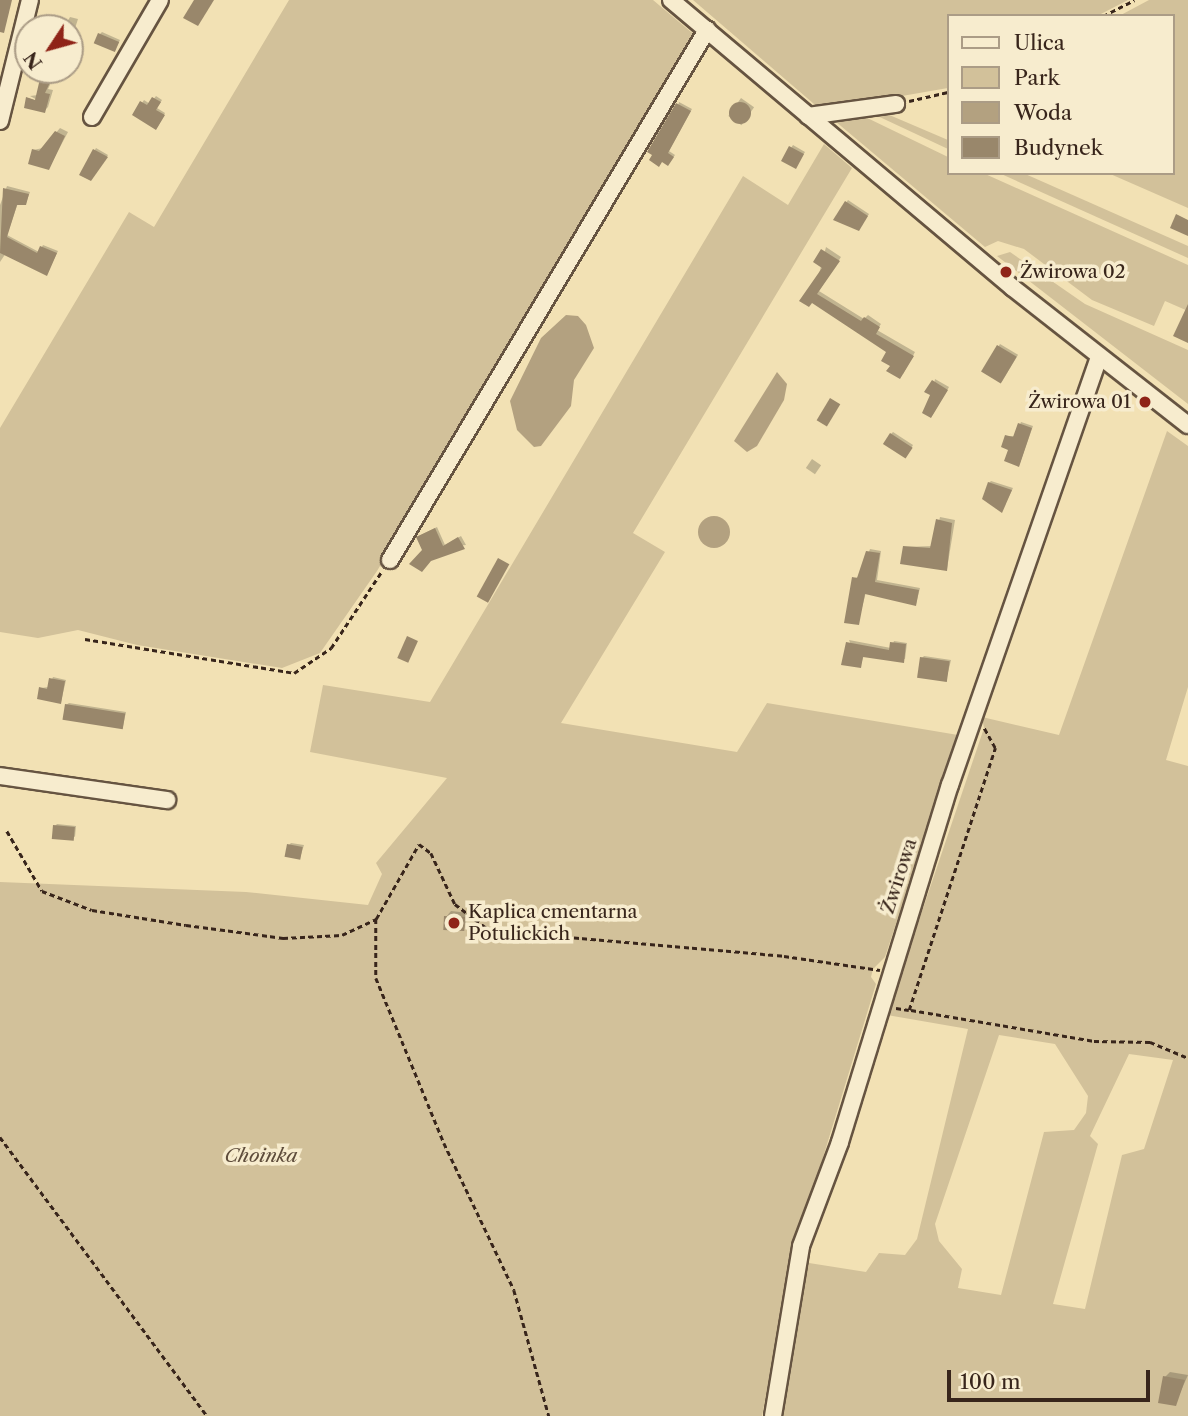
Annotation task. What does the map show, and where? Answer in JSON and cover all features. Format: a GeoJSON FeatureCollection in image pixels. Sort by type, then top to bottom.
{"type":"FeatureCollection","features":[{"type":"Feature","properties":{"kind":"street"},"geometry":{"type":"LineString","coordinates":[[0,121],[30,0]]}},
{"type":"Feature","properties":{"kind":"street"},"geometry":{"type":"LineString","coordinates":[[92,117],[160,0]]}},
{"type":"Feature","properties":{"kind":"street"},"geometry":{"type":"LineString","coordinates":[[671,0],[1099,357],[1188,425]]}},
{"type":"Feature","properties":{"kind":"street"},"geometry":{"type":"LineString","coordinates":[[390,560],[707,30]]}},
{"type":"Feature","properties":{"kind":"street"},"geometry":{"type":"LineString","coordinates":[[808,116],[896,104]]}},
{"type":"Feature","properties":{"kind":"street","name":"Żwirowa"},"geometry":{"type":"LineString","coordinates":[[774,1416],[801,1246],[840,1142],[879,1005],[975,713],[1099,357]]}},
{"type":"Feature","properties":{"kind":"street"},"geometry":{"type":"LineString","coordinates":[[0,776],[167,800]]}},
{"type":"Feature","properties":{"kind":"path"},"geometry":{"type":"LineString","coordinates":[[1107,14],[1134,0]]}},
{"type":"Feature","properties":{"kind":"path"},"geometry":{"type":"LineString","coordinates":[[896,104],[946,92]]}},
{"type":"Feature","properties":{"kind":"path"},"geometry":{"type":"LineString","coordinates":[[85,639],[294,673],[331,648],[390,560]]}},
{"type":"Feature","properties":{"kind":"path"},"geometry":{"type":"LineString","coordinates":[[909,1010],[995,748],[975,713]]}},
{"type":"Feature","properties":{"kind":"path"},"geometry":{"type":"LineString","coordinates":[[7,831],[42,891],[92,910],[283,938],[342,934],[376,919]]}},
{"type":"Feature","properties":{"kind":"path"},"geometry":{"type":"LineString","coordinates":[[549,1416],[514,1290],[444,1143],[376,978],[376,919],[419,844],[431,853],[455,904],[489,930],[784,956],[890,971]]}},
{"type":"Feature","properties":{"kind":"path"},"geometry":{"type":"LineString","coordinates":[[879,1005],[1094,1041],[1150,1042],[1188,1058]]}},
{"type":"Feature","properties":{"kind":"path"},"geometry":{"type":"LineString","coordinates":[[0,1137],[207,1416]]}},
{"type":"Feature","properties":{"kind":"green space"},"geometry":{"type":"Polygon","coordinates":[[[289,0],[653,0],[697,37],[377,571],[320,653],[282,668],[137,645],[78,630],[38,638],[0,632],[0,428],[129,212],[154,227],[289,0]]]}},
{"type":"Feature","properties":{"kind":"green space"},"geometry":{"type":"Polygon","coordinates":[[[693,0],[1128,0],[1101,14],[946,14],[946,88],[821,110],[693,0]]]}},
{"type":"Feature","properties":{"kind":"green space"},"geometry":{"type":"Polygon","coordinates":[[[1149,0],[1188,0],[1188,208],[1113,175],[1174,175],[1174,14],[1123,14],[1149,0]]]}},
{"type":"Feature","properties":{"kind":"green space"},"geometry":{"type":"Polygon","coordinates":[[[880,111],[946,139],[946,148],[869,112],[880,111]]]}},
{"type":"Feature","properties":{"kind":"green space"},"geometry":{"type":"Polygon","coordinates":[[[859,114],[946,156],[946,175],[987,175],[1188,265],[1188,311],[1165,301],[1154,326],[1092,300],[1024,249],[998,241],[985,247],[829,116],[859,114]]]}},
{"type":"Feature","properties":{"kind":"green space","name":"Choinka"},"geometry":{"type":"Polygon","coordinates":[[[824,144],[852,168],[633,533],[665,552],[561,723],[737,752],[767,703],[958,735],[885,957],[873,969],[871,977],[876,984],[791,1262],[762,1416],[0,1416],[0,882],[246,892],[368,905],[382,874],[376,863],[447,778],[310,752],[323,685],[430,702],[743,176],[788,205],[824,144]]]}},
{"type":"Feature","properties":{"kind":"green space"},"geometry":{"type":"Polygon","coordinates":[[[1003,175],[1028,175],[1188,246],[1188,258],[1003,175]]]}},
{"type":"Feature","properties":{"kind":"green space"},"geometry":{"type":"Polygon","coordinates":[[[1010,252],[1085,304],[1188,350],[1188,404],[997,256],[1010,252]]]}},
{"type":"Feature","properties":{"kind":"green space"},"geometry":{"type":"Polygon","coordinates":[[[1167,431],[1188,446],[1188,687],[1166,760],[1188,766],[1188,1416],[784,1416],[783,1388],[809,1263],[866,1272],[879,1253],[905,1255],[917,1239],[968,1029],[887,1015],[984,728],[982,717],[1059,735],[1167,431]],[[999,1035],[935,1224],[939,1241],[962,1269],[958,1288],[1001,1295],[1044,1132],[1074,1130],[1086,1113],[1088,1096],[1055,1044],[999,1035]],[[1129,1054],[1090,1136],[1098,1144],[1053,1304],[1085,1309],[1122,1155],[1144,1149],[1173,1060],[1129,1054]]]}},
{"type":"Feature","properties":{"kind":"water"},"geometry":{"type":"Polygon","coordinates":[[[566,315],[578,316],[586,325],[594,348],[574,380],[571,406],[541,446],[534,447],[517,430],[510,401],[541,338],[566,315]]]}},
{"type":"Feature","properties":{"kind":"water"},"geometry":{"type":"Polygon","coordinates":[[[777,372],[787,384],[784,400],[757,446],[747,452],[734,441],[777,372]]]}},
{"type":"Feature","properties":{"kind":"water"},"geometry":{"type":"Polygon","coordinates":[[[714,516],[725,521],[730,532],[725,543],[714,548],[703,543],[698,532],[703,521],[714,516]]]}},
{"type":"Feature","properties":{"kind":"building"},"geometry":{"type":"Polygon","coordinates":[[[0,0],[12,0],[4,33],[0,32],[0,0]]]}},
{"type":"Feature","properties":{"kind":"building"},"geometry":{"type":"Polygon","coordinates":[[[194,0],[214,0],[198,26],[183,18],[194,0]]]}},
{"type":"Feature","properties":{"kind":"building"},"geometry":{"type":"Polygon","coordinates":[[[98,33],[119,42],[115,52],[94,43],[98,33]]]}},
{"type":"Feature","properties":{"kind":"building"},"geometry":{"type":"Polygon","coordinates":[[[39,84],[49,84],[45,93],[50,94],[45,113],[24,108],[26,97],[35,100],[39,84]]]}},
{"type":"Feature","properties":{"kind":"building"},"geometry":{"type":"Polygon","coordinates":[[[152,97],[161,102],[156,110],[165,115],[156,130],[132,115],[140,101],[147,105],[152,97]]]}},
{"type":"Feature","properties":{"kind":"building"},"geometry":{"type":"Polygon","coordinates":[[[740,102],[748,105],[751,113],[748,121],[740,124],[732,121],[729,113],[732,105],[740,102]]]}},
{"type":"Feature","properties":{"kind":"building"},"geometry":{"type":"Polygon","coordinates":[[[676,103],[691,111],[668,153],[674,157],[668,166],[662,162],[659,167],[649,160],[652,155],[647,152],[676,103]]]}},
{"type":"Feature","properties":{"kind":"building"},"geometry":{"type":"Polygon","coordinates":[[[55,131],[65,136],[49,170],[28,164],[32,149],[39,151],[55,131]]]}},
{"type":"Feature","properties":{"kind":"building"},"geometry":{"type":"Polygon","coordinates":[[[789,146],[804,154],[796,169],[781,161],[789,146]]]}},
{"type":"Feature","properties":{"kind":"building"},"geometry":{"type":"Polygon","coordinates":[[[93,149],[108,157],[91,181],[79,175],[93,149]]]}},
{"type":"Feature","properties":{"kind":"building"},"geometry":{"type":"Polygon","coordinates":[[[3,188],[29,194],[26,205],[17,205],[7,237],[37,253],[40,246],[57,253],[47,276],[0,253],[3,188]]]}},
{"type":"Feature","properties":{"kind":"building"},"geometry":{"type":"Polygon","coordinates":[[[845,201],[868,216],[859,231],[833,220],[845,201]]]}},
{"type":"Feature","properties":{"kind":"building"},"geometry":{"type":"Polygon","coordinates":[[[1176,214],[1188,220],[1188,236],[1170,228],[1176,214]]]}},
{"type":"Feature","properties":{"kind":"building"},"geometry":{"type":"Polygon","coordinates":[[[821,249],[840,261],[817,294],[861,321],[864,317],[880,327],[876,334],[914,356],[900,379],[886,371],[890,366],[881,361],[886,352],[812,303],[809,307],[799,301],[822,268],[813,262],[821,249]]]}},
{"type":"Feature","properties":{"kind":"building"},"geometry":{"type":"Polygon","coordinates":[[[1188,304],[1188,343],[1173,336],[1188,304]]]}},
{"type":"Feature","properties":{"kind":"building"},"geometry":{"type":"Polygon","coordinates":[[[997,345],[1017,357],[1001,383],[981,372],[997,345]]]}},
{"type":"Feature","properties":{"kind":"building"},"geometry":{"type":"Polygon","coordinates":[[[932,380],[948,390],[931,418],[922,413],[930,395],[924,392],[932,380]]]}},
{"type":"Feature","properties":{"kind":"building"},"geometry":{"type":"Polygon","coordinates":[[[830,398],[840,404],[827,426],[817,420],[830,398]]]}},
{"type":"Feature","properties":{"kind":"building"},"geometry":{"type":"Polygon","coordinates":[[[1018,423],[1032,428],[1019,467],[1004,461],[1008,450],[1001,447],[1005,435],[1013,437],[1018,423]]]}},
{"type":"Feature","properties":{"kind":"building"},"geometry":{"type":"Polygon","coordinates":[[[890,433],[913,448],[906,459],[883,444],[890,433]]]}},
{"type":"Feature","properties":{"kind":"building"},"geometry":{"type":"Polygon","coordinates":[[[988,482],[1012,490],[1002,513],[982,499],[988,482]]]}},
{"type":"Feature","properties":{"kind":"building"},"geometry":{"type":"Polygon","coordinates":[[[936,519],[952,523],[947,571],[900,564],[903,546],[930,548],[936,519]]]}},
{"type":"Feature","properties":{"kind":"building"},"geometry":{"type":"Polygon","coordinates":[[[435,528],[443,546],[458,537],[465,549],[431,561],[422,572],[409,564],[422,550],[416,537],[435,528]]]}},
{"type":"Feature","properties":{"kind":"building"},"geometry":{"type":"Polygon","coordinates":[[[866,551],[880,553],[875,582],[919,590],[916,606],[865,594],[859,625],[844,623],[852,577],[857,578],[866,551]]]}},
{"type":"Feature","properties":{"kind":"building"},"geometry":{"type":"Polygon","coordinates":[[[498,558],[509,564],[488,603],[477,596],[498,558]]]}},
{"type":"Feature","properties":{"kind":"building"},"geometry":{"type":"Polygon","coordinates":[[[407,636],[418,641],[408,663],[397,658],[407,636]]]}},
{"type":"Feature","properties":{"kind":"building"},"geometry":{"type":"Polygon","coordinates":[[[846,642],[889,650],[890,642],[906,644],[904,663],[863,657],[861,668],[841,665],[846,642]]]}},
{"type":"Feature","properties":{"kind":"building"},"geometry":{"type":"Polygon","coordinates":[[[920,657],[950,661],[947,682],[917,678],[920,657]]]}},
{"type":"Feature","properties":{"kind":"building"},"geometry":{"type":"Polygon","coordinates":[[[49,678],[65,681],[61,704],[37,699],[39,687],[47,689],[49,678]]]}},
{"type":"Feature","properties":{"kind":"building"},"geometry":{"type":"Polygon","coordinates":[[[65,704],[125,714],[123,729],[62,720],[65,704]]]}},
{"type":"Feature","properties":{"kind":"building"},"geometry":{"type":"Polygon","coordinates":[[[53,825],[75,827],[74,841],[52,839],[53,825]]]}},
{"type":"Feature","properties":{"kind":"building"},"geometry":{"type":"Polygon","coordinates":[[[287,844],[303,847],[300,860],[285,857],[287,844]]]}},
{"type":"Feature","properties":{"kind":"building","name":"Kaplica cmentarna Potulickich"},"geometry":{"type":"Polygon","coordinates":[[[444,916],[465,917],[464,931],[443,930],[444,916]]]}},
{"type":"Feature","properties":{"kind":"building"},"geometry":{"type":"Polygon","coordinates":[[[1163,1376],[1185,1380],[1176,1406],[1158,1403],[1163,1376]]]}},
{"type":"Feature","properties":{"kind":"place","name":"Żwirowa 02"},"geometry":{"type":"Point","coordinates":[1006,272]}},
{"type":"Feature","properties":{"kind":"place","name":"Żwirowa 01"},"geometry":{"type":"Point","coordinates":[1145,402]}},
{"type":"Feature","properties":{"kind":"place","name":"Kaplica cmentarna Potulickich"},"geometry":{"type":"Point","coordinates":[454,923]}}]}
